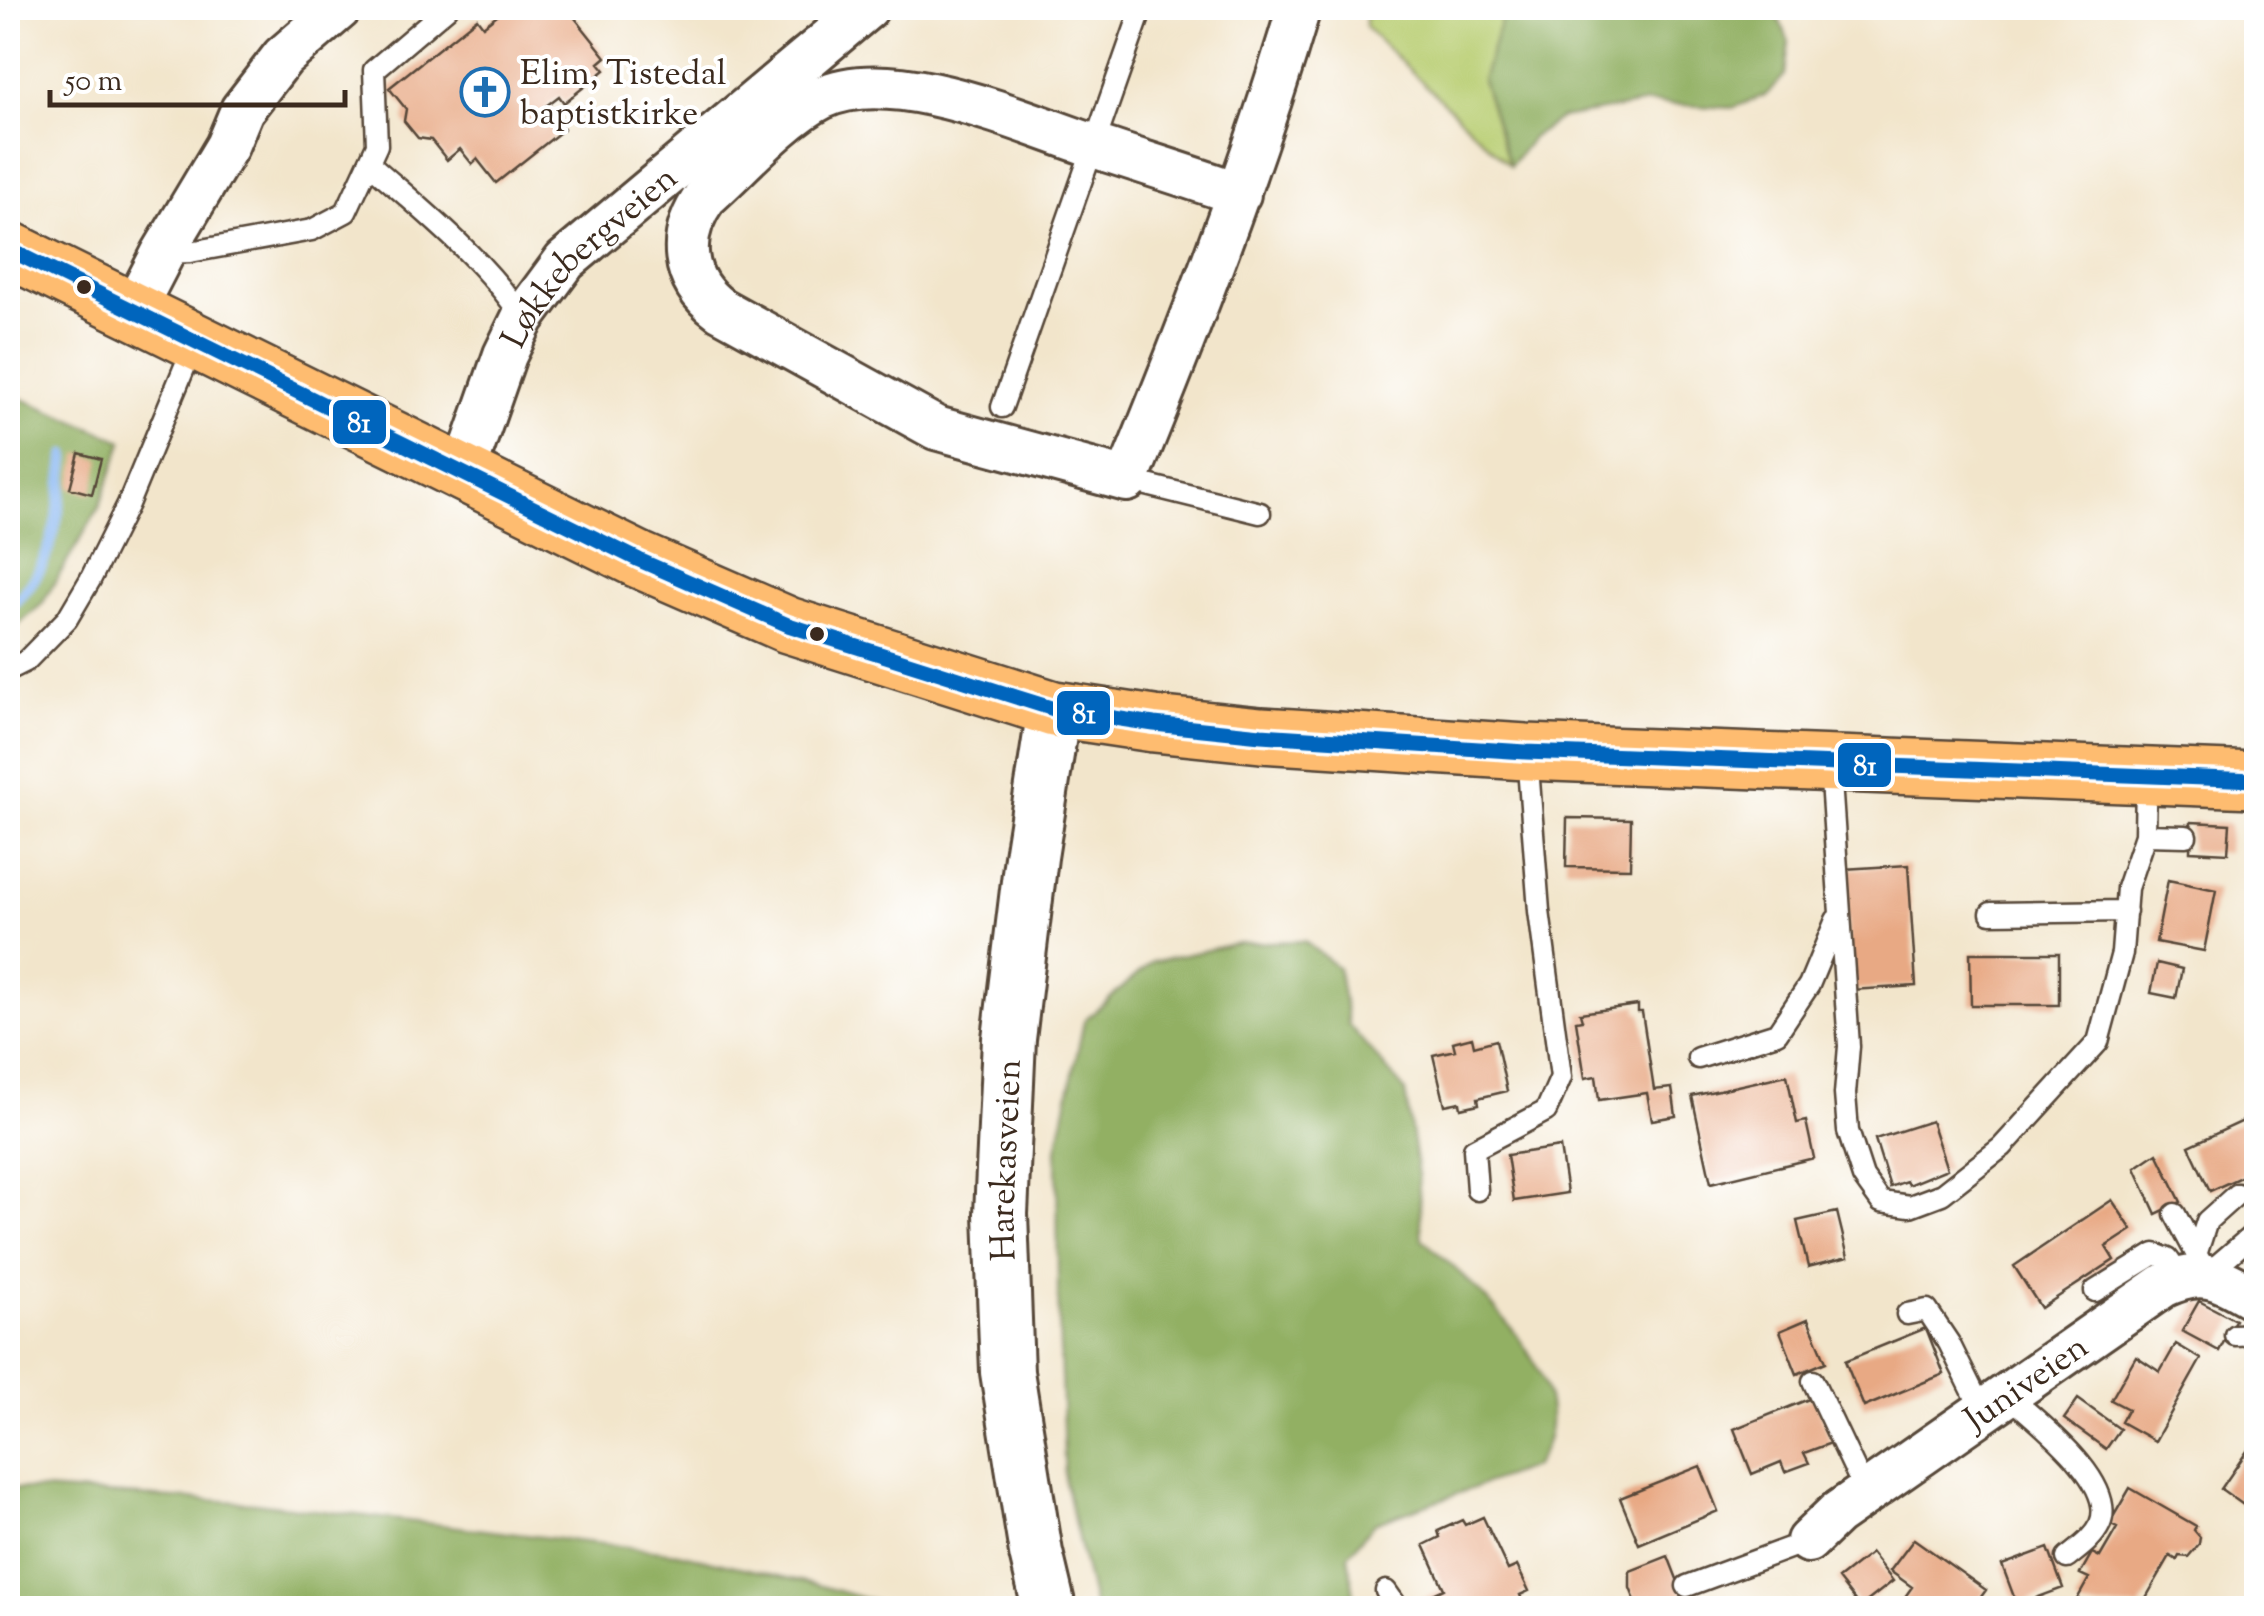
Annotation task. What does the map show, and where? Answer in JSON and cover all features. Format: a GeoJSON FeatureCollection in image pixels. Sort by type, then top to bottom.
{"type":"FeatureCollection","features":[{"type":"Feature","properties":{"kind":"main road"},"geometry":{"type":"LineString","coordinates":[[8,248],[639,560],[788,625],[1054,709],[1262,735],[1526,752],[2256,780]]}},
{"type":"Feature","properties":{"kind":"street"},"geometry":{"type":"LineString","coordinates":[[132,311],[227,146],[242,110],[283,57],[340,8]]}},
{"type":"Feature","properties":{"kind":"street","name":"Løkkebergveien"},"geometry":{"type":"LineString","coordinates":[[464,472],[505,356],[523,318],[565,261],[867,8]]}},
{"type":"Feature","properties":{"kind":"street"},"geometry":{"type":"LineString","coordinates":[[1239,194],[981,107],[926,93],[897,89],[836,93],[801,111],[705,197],[693,214],[688,266],[702,296],[720,309],[936,428],[1128,480],[1239,194],[1299,8]]}},
{"type":"Feature","properties":{"kind":"street","name":"Harekasveien"},"geometry":{"type":"LineString","coordinates":[[1049,1608],[1036,1554],[1007,1372],[1002,1214],[1009,1039],[1054,709]]}},
{"type":"Feature","properties":{"kind":"street"},"geometry":{"type":"LineString","coordinates":[[2195,1268],[2256,1299]]}},
{"type":"Feature","properties":{"kind":"street","name":"Juniveien"},"geometry":{"type":"LineString","coordinates":[[1808,1542],[1836,1514],[2140,1299],[2195,1268]]}},
{"type":"Feature","properties":{"kind":"lane"},"geometry":{"type":"LineString","coordinates":[[163,253],[190,252],[312,230],[346,212],[378,145],[374,70],[447,8]]}},
{"type":"Feature","properties":{"kind":"lane"},"geometry":{"type":"LineString","coordinates":[[1002,407],[1142,8]]}},
{"type":"Feature","properties":{"kind":"lane"},"geometry":{"type":"LineString","coordinates":[[369,164],[425,212],[494,281],[523,318]]}},
{"type":"Feature","properties":{"kind":"lane"},"geometry":{"type":"LineString","coordinates":[[8,670],[26,661],[67,619],[90,580],[128,504],[196,340]]}},
{"type":"Feature","properties":{"kind":"lane"},"geometry":{"type":"LineString","coordinates":[[1128,480],[1260,513]]}},
{"type":"Feature","properties":{"kind":"lane"},"geometry":{"type":"LineString","coordinates":[[1477,1190],[1474,1150],[1546,1111],[1560,1077],[1539,911],[1526,752]]}},
{"type":"Feature","properties":{"kind":"lane"},"geometry":{"type":"LineString","coordinates":[[1830,764],[1850,1046],[1845,1094],[1848,1132],[1863,1178],[1882,1202],[1910,1206],[1942,1194],[2002,1147],[2098,1042],[2122,953],[2127,888],[2145,835],[2146,774]]}},
{"type":"Feature","properties":{"kind":"lane"},"geometry":{"type":"LineString","coordinates":[[2145,835],[2186,836]]}},
{"type":"Feature","properties":{"kind":"lane"},"geometry":{"type":"LineString","coordinates":[[1990,913],[2126,910]]}},
{"type":"Feature","properties":{"kind":"lane"},"geometry":{"type":"LineString","coordinates":[[1698,1058],[1776,1033],[1809,986],[1839,914]]}},
{"type":"Feature","properties":{"kind":"lane"},"geometry":{"type":"LineString","coordinates":[[2195,1268],[2207,1221],[2238,1194]]}},
{"type":"Feature","properties":{"kind":"lane"},"geometry":{"type":"LineString","coordinates":[[2175,1214],[2195,1268]]}},
{"type":"Feature","properties":{"kind":"lane"},"geometry":{"type":"LineString","coordinates":[[2195,1268],[2256,1232]]}},
{"type":"Feature","properties":{"kind":"lane"},"geometry":{"type":"LineString","coordinates":[[2094,1292],[2155,1254],[2195,1268]]}},
{"type":"Feature","properties":{"kind":"lane"},"geometry":{"type":"LineString","coordinates":[[1907,1314],[1927,1310],[1995,1403],[2080,1462],[2098,1488],[2102,1520],[2091,1538],[2067,1558]]}},
{"type":"Feature","properties":{"kind":"lane"},"geometry":{"type":"LineString","coordinates":[[2235,1336],[2254,1334],[2256,1329]]}},
{"type":"Feature","properties":{"kind":"lane"},"geometry":{"type":"LineString","coordinates":[[1813,1380],[1866,1494]]}},
{"type":"Feature","properties":{"kind":"lane"},"geometry":{"type":"LineString","coordinates":[[1687,1586],[1808,1542]]}},
{"type":"Feature","properties":{"kind":"green space"},"geometry":{"type":"Polygon","coordinates":[[[1366,8],[1505,8],[1482,80],[1510,166],[1365,27],[1366,8]]]}},
{"type":"Feature","properties":{"kind":"green space"},"geometry":{"type":"Polygon","coordinates":[[[1505,8],[1774,8],[1789,42],[1785,75],[1766,95],[1732,108],[1648,103],[1561,118],[1533,137],[1510,166],[1482,80],[1505,8]]]}},
{"type":"Feature","properties":{"kind":"green space"},"geometry":{"type":"Polygon","coordinates":[[[15,396],[123,441],[99,508],[42,604],[8,634],[8,457],[15,396]]]}},
{"type":"Feature","properties":{"kind":"green space"},"geometry":{"type":"Polygon","coordinates":[[[1304,941],[1338,968],[1348,1024],[1405,1091],[1418,1175],[1422,1239],[1472,1284],[1521,1342],[1539,1373],[1549,1405],[1548,1437],[1533,1467],[1374,1523],[1348,1555],[1356,1608],[1094,1608],[1065,1482],[1058,1295],[1057,1149],[1084,1021],[1152,962],[1239,943],[1304,941]]]}},
{"type":"Feature","properties":{"kind":"green space"},"geometry":{"type":"Polygon","coordinates":[[[8,1488],[255,1503],[678,1553],[814,1584],[897,1608],[8,1608],[8,1488]]]}},
{"type":"Feature","properties":{"kind":"building","name":"Elim, Tistedal baptistkirke"},"geometry":{"type":"Polygon","coordinates":[[[506,8],[567,8],[606,57],[599,63],[605,70],[564,103],[559,96],[546,106],[564,129],[496,183],[477,159],[472,164],[460,149],[447,160],[431,140],[418,138],[404,121],[406,109],[389,88],[477,18],[483,26],[506,8]]]}},
{"type":"Feature","properties":{"kind":"building"},"geometry":{"type":"Polygon","coordinates":[[[79,453],[101,459],[92,494],[70,488],[79,453]]]}},
{"type":"Feature","properties":{"kind":"building"},"geometry":{"type":"Polygon","coordinates":[[[1567,818],[1631,819],[1630,868],[1566,867],[1567,818]]]}},
{"type":"Feature","properties":{"kind":"building"},"geometry":{"type":"Polygon","coordinates":[[[2191,822],[2230,824],[2228,853],[2190,851],[2191,822]]]}},
{"type":"Feature","properties":{"kind":"building"},"geometry":{"type":"Polygon","coordinates":[[[1908,865],[1916,986],[1851,990],[1844,869],[1908,865]]]}},
{"type":"Feature","properties":{"kind":"building"},"geometry":{"type":"Polygon","coordinates":[[[2168,880],[2216,890],[2204,951],[2156,942],[2168,880]]]}},
{"type":"Feature","properties":{"kind":"building"},"geometry":{"type":"Polygon","coordinates":[[[1970,953],[2059,953],[2059,1005],[1971,1005],[1970,953]]]}},
{"type":"Feature","properties":{"kind":"building"},"geometry":{"type":"Polygon","coordinates":[[[2157,963],[2182,969],[2176,998],[2151,993],[2157,963]]]}},
{"type":"Feature","properties":{"kind":"building"},"geometry":{"type":"Polygon","coordinates":[[[1638,1005],[1654,1090],[1672,1088],[1676,1116],[1652,1120],[1647,1093],[1599,1100],[1596,1076],[1585,1078],[1576,1021],[1582,1020],[1580,1013],[1638,1005]]]}},
{"type":"Feature","properties":{"kind":"building"},"geometry":{"type":"Polygon","coordinates":[[[1472,1037],[1474,1046],[1496,1040],[1507,1091],[1478,1098],[1479,1104],[1461,1108],[1460,1102],[1445,1105],[1433,1055],[1455,1050],[1453,1042],[1472,1037]]]}},
{"type":"Feature","properties":{"kind":"building"},"geometry":{"type":"Polygon","coordinates":[[[1787,1075],[1797,1123],[1806,1121],[1814,1158],[1711,1183],[1692,1096],[1787,1075]]]}},
{"type":"Feature","properties":{"kind":"building"},"geometry":{"type":"Polygon","coordinates":[[[2256,1115],[2256,1170],[2210,1191],[2189,1146],[2256,1115]]]}},
{"type":"Feature","properties":{"kind":"building"},"geometry":{"type":"Polygon","coordinates":[[[1931,1121],[1947,1169],[1908,1185],[1906,1181],[1890,1187],[1875,1139],[1931,1121]]]}},
{"type":"Feature","properties":{"kind":"building"},"geometry":{"type":"Polygon","coordinates":[[[1560,1147],[1567,1193],[1514,1201],[1507,1155],[1560,1147]]]}},
{"type":"Feature","properties":{"kind":"building"},"geometry":{"type":"Polygon","coordinates":[[[2157,1153],[2181,1202],[2156,1214],[2135,1168],[2157,1153]]]}},
{"type":"Feature","properties":{"kind":"building"},"geometry":{"type":"Polygon","coordinates":[[[2112,1200],[2132,1230],[2106,1247],[2114,1260],[2041,1308],[2014,1266],[2112,1200]]]}},
{"type":"Feature","properties":{"kind":"building"},"geometry":{"type":"Polygon","coordinates":[[[1837,1212],[1848,1257],[1808,1267],[1797,1221],[1837,1212]]]}},
{"type":"Feature","properties":{"kind":"building"},"geometry":{"type":"Polygon","coordinates":[[[2199,1301],[2235,1320],[2219,1351],[2182,1331],[2199,1301]]]}},
{"type":"Feature","properties":{"kind":"building"},"geometry":{"type":"Polygon","coordinates":[[[1808,1319],[1826,1362],[1797,1374],[1780,1331],[1808,1319]]]}},
{"type":"Feature","properties":{"kind":"building"},"geometry":{"type":"Polygon","coordinates":[[[1926,1328],[1944,1374],[1864,1407],[1845,1361],[1926,1328]]]}},
{"type":"Feature","properties":{"kind":"building"},"geometry":{"type":"Polygon","coordinates":[[[2176,1344],[2201,1359],[2155,1441],[2121,1422],[2128,1409],[2111,1400],[2136,1356],[2160,1372],[2176,1344]]]}},
{"type":"Feature","properties":{"kind":"building"},"geometry":{"type":"Polygon","coordinates":[[[1814,1397],[1831,1443],[1804,1453],[1809,1463],[1785,1472],[1781,1462],[1752,1474],[1734,1429],[1814,1397]]]}},
{"type":"Feature","properties":{"kind":"building"},"geometry":{"type":"Polygon","coordinates":[[[2078,1399],[2120,1429],[2106,1449],[2064,1419],[2078,1399]]]}},
{"type":"Feature","properties":{"kind":"building"},"geometry":{"type":"Polygon","coordinates":[[[2256,1438],[2256,1514],[2221,1489],[2256,1438]]]}},
{"type":"Feature","properties":{"kind":"building"},"geometry":{"type":"Polygon","coordinates":[[[1700,1466],[1718,1511],[1639,1544],[1620,1498],[1700,1466]]]}},
{"type":"Feature","properties":{"kind":"building"},"geometry":{"type":"Polygon","coordinates":[[[2130,1488],[2196,1526],[2199,1544],[2188,1557],[2179,1556],[2177,1560],[2170,1556],[2140,1608],[2084,1608],[2075,1603],[2089,1578],[2080,1574],[2092,1553],[2100,1557],[2117,1528],[2109,1524],[2130,1488]]]}},
{"type":"Feature","properties":{"kind":"building"},"geometry":{"type":"Polygon","coordinates":[[[1483,1517],[1508,1570],[1517,1566],[1529,1591],[1520,1595],[1522,1600],[1503,1608],[1416,1608],[1414,1603],[1444,1589],[1424,1545],[1440,1537],[1438,1531],[1462,1520],[1465,1525],[1483,1517]]]}},
{"type":"Feature","properties":{"kind":"building"},"geometry":{"type":"Polygon","coordinates":[[[1914,1539],[1986,1590],[1973,1608],[1897,1608],[1912,1587],[1890,1571],[1914,1539]]]}},
{"type":"Feature","properties":{"kind":"building"},"geometry":{"type":"Polygon","coordinates":[[[2048,1548],[2063,1588],[2017,1605],[2002,1565],[2048,1548]]]}},
{"type":"Feature","properties":{"kind":"building"},"geometry":{"type":"Polygon","coordinates":[[[1871,1553],[1893,1581],[1860,1607],[1838,1579],[1871,1553]]]}},
{"type":"Feature","properties":{"kind":"building"},"geometry":{"type":"Polygon","coordinates":[[[1668,1556],[1684,1597],[1655,1608],[1638,1608],[1630,1588],[1630,1571],[1668,1556]]]}},
{"type":"Feature","properties":{"kind":"waterway"},"geometry":{"type":"LineString","coordinates":[[8,607],[24,593],[45,558],[57,518],[66,455]]}},
{"type":"Feature","properties":{"kind":"transit line","name":"81"},"geometry":{"type":"LineString","coordinates":[[8,249],[639,560],[788,625],[1054,709],[1261,735],[1526,752],[2256,780]]}},
{"type":"Feature","properties":{"kind":"place","name":"Elim, Tistedal baptistkirke"},"geometry":{"type":"Point","coordinates":[485,92]}}]}
